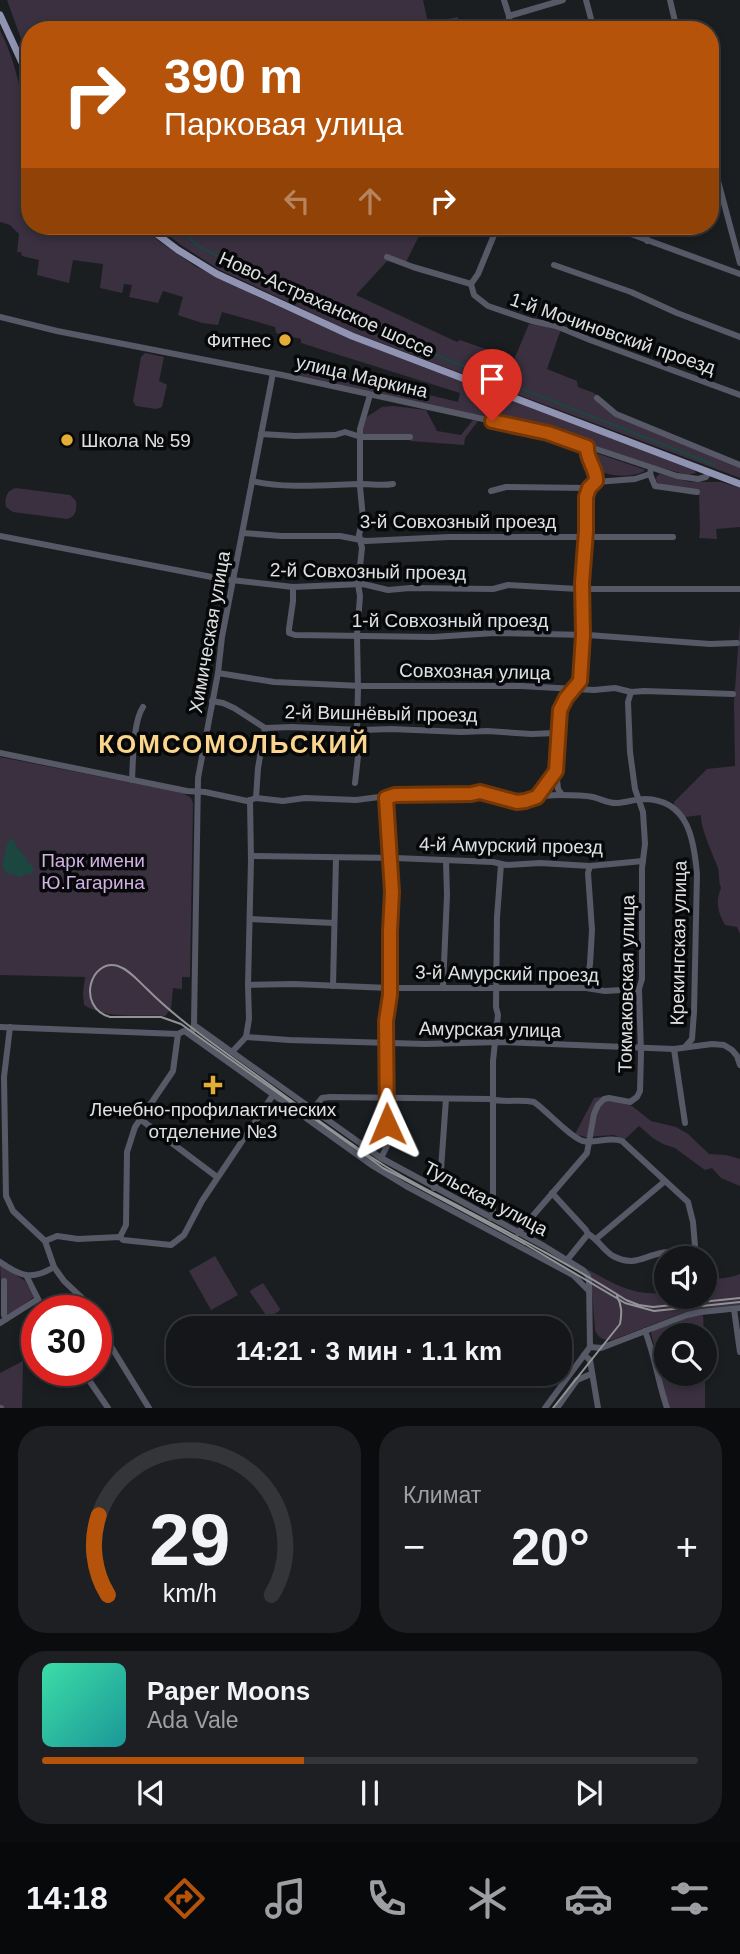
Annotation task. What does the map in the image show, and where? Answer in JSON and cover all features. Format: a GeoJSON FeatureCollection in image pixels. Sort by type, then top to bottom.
{"type":"FeatureCollection","features":[{"type":"Feature","properties":{"kind":"main road"},"geometry":{"type":"LineString","coordinates":[[0,15],[21,60]]}},
{"type":"Feature","properties":{"kind":"main road","name":"Ново-Астраханское шоссе"},"geometry":{"type":"LineString","coordinates":[[158,235],[216,274],[352,336],[740,484]]}},
{"type":"Feature","properties":{"kind":"street"},"geometry":{"type":"LineString","coordinates":[[504,0],[509,21]]}},
{"type":"Feature","properties":{"kind":"street"},"geometry":{"type":"LineString","coordinates":[[509,16],[563,0]]}},
{"type":"Feature","properties":{"kind":"street"},"geometry":{"type":"LineString","coordinates":[[586,0],[592,21]]}},
{"type":"Feature","properties":{"kind":"street"},"geometry":{"type":"LineString","coordinates":[[670,0],[675,21]]}},
{"type":"Feature","properties":{"kind":"street"},"geometry":{"type":"LineString","coordinates":[[719,185],[740,263]]}},
{"type":"Feature","properties":{"kind":"street"},"geometry":{"type":"LineString","coordinates":[[387,257],[471,284],[478,274],[494,235]]}},
{"type":"Feature","properties":{"kind":"street"},"geometry":{"type":"LineString","coordinates":[[632,235],[740,274]]}},
{"type":"Feature","properties":{"kind":"street"},"geometry":{"type":"LineString","coordinates":[[646,235],[647,241]]}},
{"type":"Feature","properties":{"kind":"street"},"geometry":{"type":"LineString","coordinates":[[554,265],[631,292],[740,337]]}},
{"type":"Feature","properties":{"kind":"street","name":"1-й Мочиновский проезд"},"geometry":{"type":"LineString","coordinates":[[471,284],[471,290],[477,298],[488,306],[556,326],[740,395]]}},
{"type":"Feature","properties":{"kind":"street","name":"улица Маркина"},"geometry":{"type":"LineString","coordinates":[[0,317],[548,433],[650,471],[698,479],[706,477],[709,472]]}},
{"type":"Feature","properties":{"kind":"street","name":"Химическая улица"},"geometry":{"type":"LineString","coordinates":[[194,1025],[197,792],[233,580],[273,373]]}},
{"type":"Feature","properties":{"kind":"street"},"geometry":{"type":"LineString","coordinates":[[355,783],[359,730],[358,584],[362,548],[359,539],[363,518],[360,429],[370,395]]}},
{"type":"Feature","properties":{"kind":"street"},"geometry":{"type":"LineString","coordinates":[[597,398],[616,414],[740,465]]}},
{"type":"Feature","properties":{"kind":"street"},"geometry":{"type":"LineString","coordinates":[[261,434],[295,436],[335,435],[345,432],[361,438],[410,437]]}},
{"type":"Feature","properties":{"kind":"street"},"geometry":{"type":"LineString","coordinates":[[587,447],[596,481]]}},
{"type":"Feature","properties":{"kind":"street"},"geometry":{"type":"LineString","coordinates":[[562,795],[558,789],[556,771],[557,733],[562,705],[580,681],[586,497],[589,488],[596,481],[635,479],[650,471],[656,486],[698,492]]}},
{"type":"Feature","properties":{"kind":"street"},"geometry":{"type":"LineString","coordinates":[[252,481],[279,484],[393,484]]}},
{"type":"Feature","properties":{"kind":"street"},"geometry":{"type":"LineString","coordinates":[[491,491],[506,487],[589,488]]}},
{"type":"Feature","properties":{"kind":"street","name":"3-й Совхозный проезд"},"geometry":{"type":"LineString","coordinates":[[243,533],[340,536],[366,541],[449,537],[673,537]]}},
{"type":"Feature","properties":{"kind":"street","name":"2-й Совхозный проезд"},"geometry":{"type":"LineString","coordinates":[[0,536],[233,580],[293,587],[358,584],[388,590],[485,589],[508,585],[740,589]]}},
{"type":"Feature","properties":{"kind":"street","name":"1-й Совхозный проезд"},"geometry":{"type":"LineString","coordinates":[[293,587],[289,633],[433,637],[495,633],[583,635],[710,644],[737,643]]}},
{"type":"Feature","properties":{"kind":"street","name":"Совхозная улица"},"geometry":{"type":"LineString","coordinates":[[218,673],[274,682],[615,688],[631,692],[733,694]]}},
{"type":"Feature","properties":{"kind":"street","name":"Токмаковская улица"},"geometry":{"type":"LineString","coordinates":[[518,1233],[587,1153],[598,1105],[609,1098],[630,1102],[640,1091],[639,989],[642,979],[645,844],[641,805],[635,789],[628,723],[631,692]]}},
{"type":"Feature","properties":{"kind":"street","name":"2-й Вишнёвый проезд"},"geometry":{"type":"LineString","coordinates":[[212,701],[234,708],[265,729],[292,727],[557,733]]}},
{"type":"Feature","properties":{"kind":"street"},"geometry":{"type":"LineString","coordinates":[[132,780],[135,740],[143,707]]}},
{"type":"Feature","properties":{"kind":"street"},"geometry":{"type":"LineString","coordinates":[[232,1052],[246,1037],[249,1019],[253,799],[265,729]]}},
{"type":"Feature","properties":{"kind":"street"},"geometry":{"type":"LineString","coordinates":[[0,753],[187,791],[253,799],[332,801],[386,798],[395,795],[480,792],[517,802],[562,795],[594,797],[606,803],[639,799]]}},
{"type":"Feature","properties":{"kind":"street"},"geometry":{"type":"LineString","coordinates":[[537,797],[556,771]]}},
{"type":"Feature","properties":{"kind":"street"},"geometry":{"type":"LineString","coordinates":[[382,1158],[387,1146],[386,1042],[392,892],[386,798]]}},
{"type":"Feature","properties":{"kind":"street","name":"Крекингская улица"},"geometry":{"type":"LineString","coordinates":[[639,799],[661,800],[669,804],[684,818],[695,851],[697,874],[692,1039],[685,1047]]}},
{"type":"Feature","properties":{"kind":"street","name":"4-й Амурский проезд"},"geometry":{"type":"LineString","coordinates":[[251,856],[590,866],[643,861]]}},
{"type":"Feature","properties":{"kind":"street"},"geometry":{"type":"LineString","coordinates":[[333,986],[336,858]]}},
{"type":"Feature","properties":{"kind":"street"},"geometry":{"type":"LineString","coordinates":[[443,987],[446,861]]}},
{"type":"Feature","properties":{"kind":"street"},"geometry":{"type":"LineString","coordinates":[[491,1218],[493,1061],[498,1015],[497,918],[501,864]]}},
{"type":"Feature","properties":{"kind":"street"},"geometry":{"type":"LineString","coordinates":[[586,988],[592,930],[588,873],[590,866]]}},
{"type":"Feature","properties":{"kind":"street"},"geometry":{"type":"LineString","coordinates":[[250,919],[334,923]]}},
{"type":"Feature","properties":{"kind":"street","name":"3-й Амурский проезд"},"geometry":{"type":"LineString","coordinates":[[248,985],[639,989]]}},
{"type":"Feature","properties":{"kind":"street"},"geometry":{"type":"LineString","coordinates":[[0,1027],[178,1034],[184,1031],[191,1035],[194,1025]]}},
{"type":"Feature","properties":{"kind":"street","name":"Тульская улица"},"geometry":{"type":"LineString","coordinates":[[194,1025],[382,1158],[567,1259],[588,1276],[590,1347]]}},
{"type":"Feature","properties":{"kind":"street"},"geometry":{"type":"LineString","coordinates":[[10,1027],[4,1077],[6,1196],[13,1211],[45,1241],[54,1267],[79,1295]]}},
{"type":"Feature","properties":{"kind":"street"},"geometry":{"type":"LineString","coordinates":[[120,1237],[126,1225],[127,1152],[135,1127],[173,1071],[178,1034]]}},
{"type":"Feature","properties":{"kind":"street","name":"Тульская улица"},"geometry":{"type":"LineString","coordinates":[[191,1035],[373,1166],[561,1268],[589,1291]]}},
{"type":"Feature","properties":{"kind":"street","name":"Амурская улица"},"geometry":{"type":"LineString","coordinates":[[246,1037],[674,1049],[712,1044],[724,1045],[732,1050],[740,1065]]}},
{"type":"Feature","properties":{"kind":"street","name":"Крекингская улица"},"geometry":{"type":"LineString","coordinates":[[674,1049],[685,1123]]}},
{"type":"Feature","properties":{"kind":"street"},"geometry":{"type":"LineString","coordinates":[[45,1241],[58,1236],[78,1239],[120,1237],[123,1240],[171,1245],[184,1235],[217,1177],[273,1095]]}},
{"type":"Feature","properties":{"kind":"street"},"geometry":{"type":"LineString","coordinates":[[313,1109],[322,1098],[330,1097],[534,1102],[578,1139],[590,1142],[614,1138],[622,1141],[689,1205],[694,1246]]}},
{"type":"Feature","properties":{"kind":"street"},"geometry":{"type":"LineString","coordinates":[[433,1188],[441,1170],[446,1099]]}},
{"type":"Feature","properties":{"kind":"street"},"geometry":{"type":"LineString","coordinates":[[140,1119],[217,1177]]}},
{"type":"Feature","properties":{"kind":"street"},"geometry":{"type":"LineString","coordinates":[[596,1238],[665,1181]]}},
{"type":"Feature","properties":{"kind":"street"},"geometry":{"type":"LineString","coordinates":[[552,1193],[588,1234],[613,1255],[634,1262],[654,1256]]}},
{"type":"Feature","properties":{"kind":"street"},"geometry":{"type":"LineString","coordinates":[[567,1259],[588,1234]]}},
{"type":"Feature","properties":{"kind":"street"},"geometry":{"type":"LineString","coordinates":[[0,1262],[27,1277],[54,1267]]}},
{"type":"Feature","properties":{"kind":"street"},"geometry":{"type":"LineString","coordinates":[[27,1277],[36,1295]]}},
{"type":"Feature","properties":{"kind":"street"},"geometry":{"type":"LineString","coordinates":[[3,1321],[4,1281]]}},
{"type":"Feature","properties":{"kind":"street"},"geometry":{"type":"LineString","coordinates":[[545,1408],[590,1347],[601,1348],[687,1315],[737,1308],[740,1352]]}},
{"type":"Feature","properties":{"kind":"street"},"geometry":{"type":"LineString","coordinates":[[3,1321],[21,1310]]}},
{"type":"Feature","properties":{"kind":"street"},"geometry":{"type":"LineString","coordinates":[[645,1331],[653,1349],[658,1383],[667,1408]]}},
{"type":"Feature","properties":{"kind":"street"},"geometry":{"type":"LineString","coordinates":[[112,1348],[149,1408]]}},
{"type":"Feature","properties":{"kind":"street"},"geometry":{"type":"LineString","coordinates":[[584,1355],[590,1360],[598,1408]]}},
{"type":"Feature","properties":{"kind":"street"},"geometry":{"type":"LineString","coordinates":[[557,1408],[577,1380],[591,1374]]}},
{"type":"Feature","properties":{"kind":"street"},"geometry":{"type":"LineString","coordinates":[[93,1386],[108,1408]]}},
{"type":"Feature","properties":{"kind":"green space"},"geometry":{"type":"Polygon","coordinates":[[[7,0],[423,0],[428,21],[21,21],[21,39],[7,0]]]}},
{"type":"Feature","properties":{"kind":"green space"},"geometry":{"type":"Polygon","coordinates":[[[458,17],[458,21],[438,21],[458,17]]]}},
{"type":"Feature","properties":{"kind":"green space"},"geometry":{"type":"Polygon","coordinates":[[[0,30],[14,66],[21,95],[21,235],[151,235],[195,266],[351,339],[696,473],[688,475],[650,465],[549,430],[297,375],[296,370],[301,364],[458,402],[460,393],[301,343],[301,339],[276,333],[275,327],[222,312],[218,325],[178,315],[183,297],[163,291],[158,303],[129,297],[132,285],[124,284],[122,293],[100,288],[103,264],[73,260],[69,283],[37,275],[39,260],[17,252],[19,234],[10,225],[0,222],[0,30]]]}},
{"type":"Feature","properties":{"kind":"green space"},"geometry":{"type":"Polygon","coordinates":[[[168,235],[420,235],[404,266],[387,261],[356,295],[457,342],[460,340],[497,353],[496,356],[513,362],[529,324],[561,329],[547,369],[577,381],[578,387],[594,393],[606,405],[604,407],[740,467],[740,478],[352,332],[218,269],[168,235]]]}},
{"type":"Feature","properties":{"kind":"green space"},"geometry":{"type":"Polygon","coordinates":[[[145,353],[164,357],[159,381],[167,385],[162,407],[156,409],[136,406],[133,401],[141,357],[145,353]]]}},
{"type":"Feature","properties":{"kind":"green space"},"geometry":{"type":"Polygon","coordinates":[[[382,407],[426,410],[437,431],[461,435],[473,420],[478,421],[465,438],[464,445],[410,441],[411,436],[362,434],[365,418],[382,407]]]}},
{"type":"Feature","properties":{"kind":"green space"},"geometry":{"type":"Polygon","coordinates":[[[590,451],[645,471],[627,476],[601,472],[596,469],[590,451]]]}},
{"type":"Feature","properties":{"kind":"green space"},"geometry":{"type":"Polygon","coordinates":[[[660,474],[690,482],[721,482],[740,488],[740,527],[716,529],[717,539],[699,538],[699,494],[658,484],[656,479],[660,474]]]}},
{"type":"Feature","properties":{"kind":"green space"},"geometry":{"type":"Polygon","coordinates":[[[16,488],[70,495],[76,501],[75,512],[67,519],[13,512],[6,507],[5,501],[8,493],[16,488]]]}},
{"type":"Feature","properties":{"kind":"green space"},"geometry":{"type":"Polygon","coordinates":[[[740,623],[740,934],[737,927],[725,925],[719,912],[718,898],[721,888],[718,870],[704,832],[701,815],[685,817],[674,802],[707,769],[735,766],[734,702],[740,623]]]}},
{"type":"Feature","properties":{"kind":"green space","name":"Парк имени Ю.Гагарина"},"geometry":{"type":"Polygon","coordinates":[[[0,757],[183,793],[191,798],[190,977],[182,977],[182,989],[173,988],[171,1009],[165,1016],[113,1015],[94,1010],[84,1005],[85,977],[0,975],[0,757]]]}},
{"type":"Feature","properties":{"kind":"green space"},"geometry":{"type":"Polygon","coordinates":[[[600,1097],[632,1106],[651,1121],[676,1127],[688,1134],[709,1154],[740,1159],[740,1186],[721,1178],[712,1168],[705,1170],[675,1148],[653,1138],[639,1126],[624,1140],[614,1135],[585,1137],[575,1134],[594,1098],[600,1097]]]}},
{"type":"Feature","properties":{"kind":"green space"},"geometry":{"type":"Polygon","coordinates":[[[215,1256],[238,1295],[211,1310],[189,1271],[215,1256]]]}},
{"type":"Feature","properties":{"kind":"green space"},"geometry":{"type":"Polygon","coordinates":[[[0,1264],[25,1281],[33,1295],[21,1295],[21,1307],[3,1320],[0,1264]]]}},
{"type":"Feature","properties":{"kind":"green space"},"geometry":{"type":"Polygon","coordinates":[[[585,1268],[624,1288],[654,1293],[654,1309],[709,1309],[686,1312],[606,1340],[595,1330],[591,1277],[585,1268]]]}},
{"type":"Feature","properties":{"kind":"green space"},"geometry":{"type":"Polygon","coordinates":[[[740,1274],[740,1305],[717,1308],[717,1278],[740,1274]]]}},
{"type":"Feature","properties":{"kind":"green space"},"geometry":{"type":"Polygon","coordinates":[[[263,1283],[279,1311],[267,1316],[251,1290],[263,1283]]]}},
{"type":"Feature","properties":{"kind":"green space"},"geometry":{"type":"Polygon","coordinates":[[[703,1315],[703,1323],[673,1323],[703,1315]]]}},
{"type":"Feature","properties":{"kind":"green space"},"geometry":{"type":"Polygon","coordinates":[[[21,1362],[22,1408],[0,1408],[0,1373],[21,1362]]]}},
{"type":"Feature","properties":{"kind":"green space"},"geometry":{"type":"Polygon","coordinates":[[[661,1386],[705,1386],[705,1408],[669,1408],[661,1386]]]}},
{"type":"Feature","properties":{"kind":"shaded area"},"geometry":{"type":"Polygon","coordinates":[[[10,839],[14,840],[27,862],[31,864],[34,870],[29,875],[21,877],[6,873],[2,866],[10,839]]]}},
{"type":"Feature","properties":{"kind":"waterway"},"geometry":{"type":"LineString","coordinates":[[185,235],[198,246],[307,301],[405,343],[715,465]]}},
{"type":"Feature","properties":{"kind":"tram line"},"geometry":{"type":"LineString","coordinates":[[740,1298],[653,1307],[626,1300],[368,1155],[200,1034],[126,970],[108,965],[94,976],[90,994],[99,1012],[110,1017],[161,1017],[181,1024],[383,1168],[525,1244],[625,1303],[654,1311],[740,1302]]}},
{"type":"Feature","properties":{"kind":"tram line"},"geometry":{"type":"LineString","coordinates":[[553,1408],[620,1324],[621,1310],[617,1296]]}},
{"type":"Feature","properties":{"kind":"place","name":"Фитнес"},"geometry":{"type":"Point","coordinates":[285,340]}},
{"type":"Feature","properties":{"kind":"place","name":"Школа № 59"},"geometry":{"type":"Point","coordinates":[67,440]}},
{"type":"Feature","properties":{"kind":"place","name":"Лечебно-профилактических отделение №3"},"geometry":{"type":"Point","coordinates":[213,1085]}},
{"type":"Feature","properties":{"kind":"district","name":"КОМСОМОЛЬСКИЙ"},"geometry":{"type":"Point","coordinates":[234,744]}},
{"type":"Feature","properties":{"kind":"route"},"geometry":{"type":"LineString","coordinates":[[387,1124],[386,1021],[390,995],[392,892],[386,798],[395,795],[480,792],[517,802],[537,797],[556,771],[560,710],[580,681],[586,497],[589,488],[596,481],[587,447],[548,433],[492,421]]}}]}
